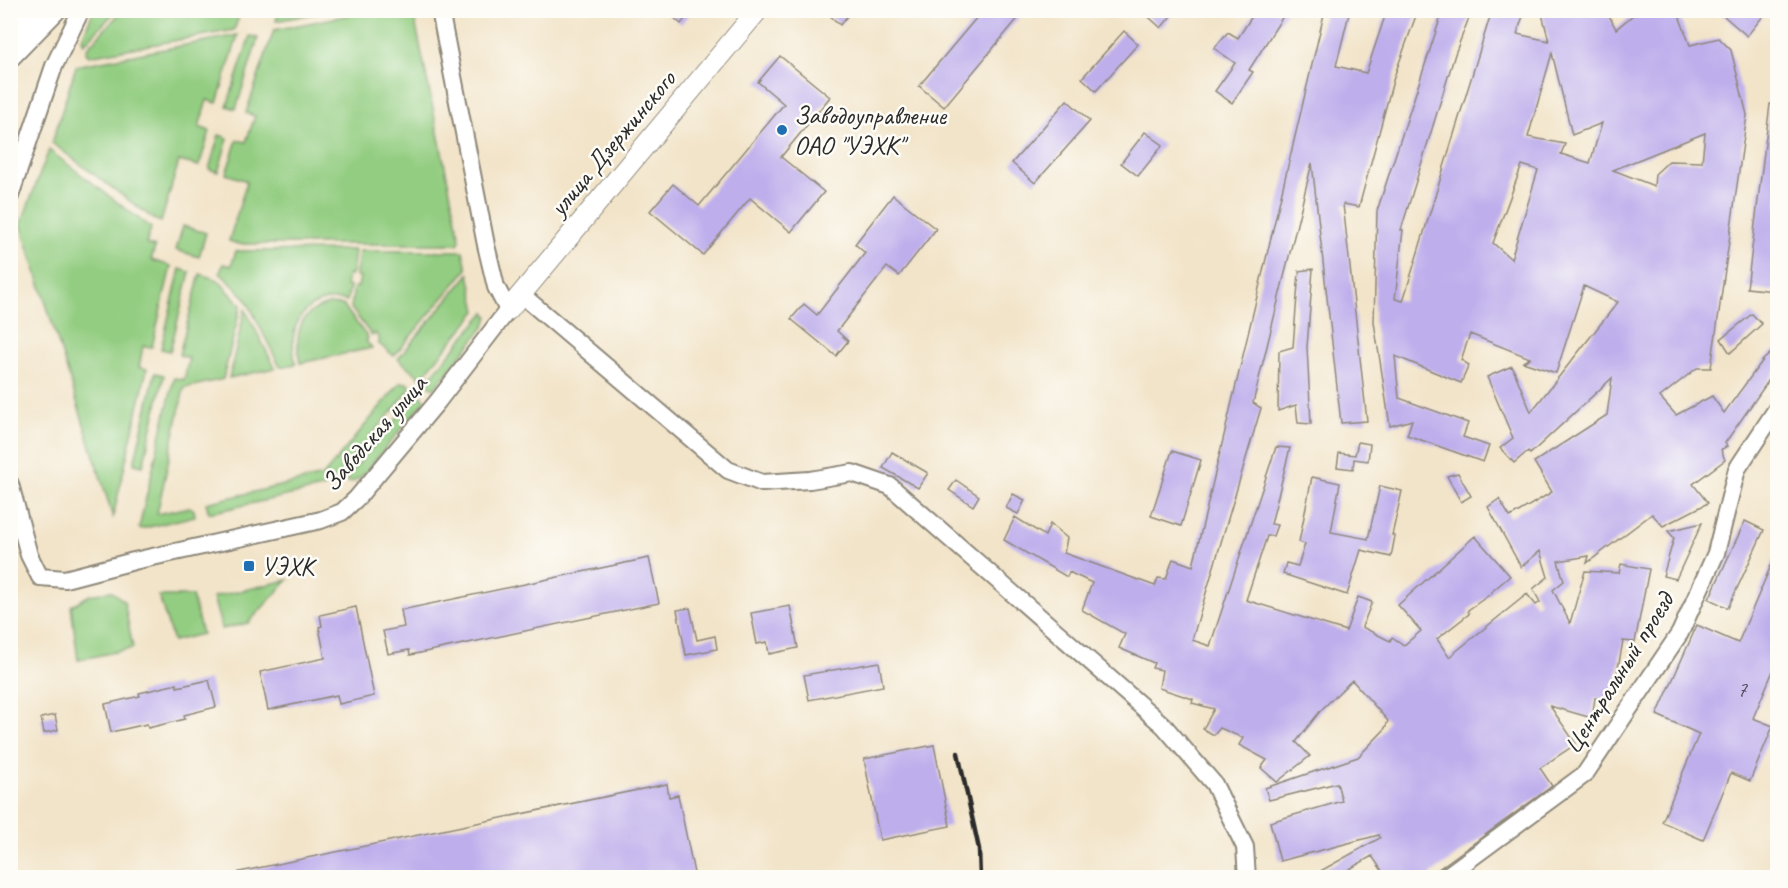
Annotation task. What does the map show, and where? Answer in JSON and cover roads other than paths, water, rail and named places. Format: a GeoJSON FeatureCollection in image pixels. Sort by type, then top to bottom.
{"type":"FeatureCollection","features":[{"type":"Feature","properties":{"kind":"main road"},"geometry":{"type":"LineString","coordinates":[[10,18],[26,10]]}},
{"type":"Feature","properties":{"kind":"main road"},"geometry":{"type":"LineString","coordinates":[[10,28],[38,10]]}},
{"type":"Feature","properties":{"kind":"main road"},"geometry":{"type":"LineString","coordinates":[[10,38],[46,10]]}},
{"type":"Feature","properties":{"kind":"main road"},"geometry":{"type":"LineString","coordinates":[[10,54],[54,10]]}},
{"type":"Feature","properties":{"kind":"street"},"geometry":{"type":"LineString","coordinates":[[10,196],[54,66],[81,10]]}},
{"type":"Feature","properties":{"kind":"street"},"geometry":{"type":"LineString","coordinates":[[440,10],[486,245],[496,287],[508,310]]}},
{"type":"Feature","properties":{"kind":"street","name":"улица Дзержинского"},"geometry":{"type":"LineString","coordinates":[[508,310],[758,10]]}},
{"type":"Feature","properties":{"kind":"street"},"geometry":{"type":"LineString","coordinates":[[522,295],[728,470],[762,483],[810,480],[852,473],[890,486],[1164,726],[1214,783],[1245,847],[1247,878]]}},
{"type":"Feature","properties":{"kind":"street","name":"Заводская улица"},"geometry":{"type":"LineString","coordinates":[[10,484],[29,555],[40,577],[65,579],[134,561],[321,520],[342,512],[357,498],[438,401],[508,310]]}},
{"type":"Feature","properties":{"kind":"street","name":"Центральный проезд"},"geometry":{"type":"LineString","coordinates":[[1444,878],[1585,774],[1680,633],[1716,553],[1737,469],[1778,407]]}},
{"type":"Feature","properties":{"kind":"railway"},"geometry":{"type":"LineString","coordinates":[[958,753],[979,849],[980,878]]}},
{"type":"Feature","properties":{"kind":"place","name":"Заводоуправление ОАО \"УЭХК\""},"geometry":{"type":"Point","coordinates":[782,130]}},
{"type":"Feature","properties":{"kind":"place","name":"УЭХК"},"geometry":{"type":"Point","coordinates":[249,566]}}]}
